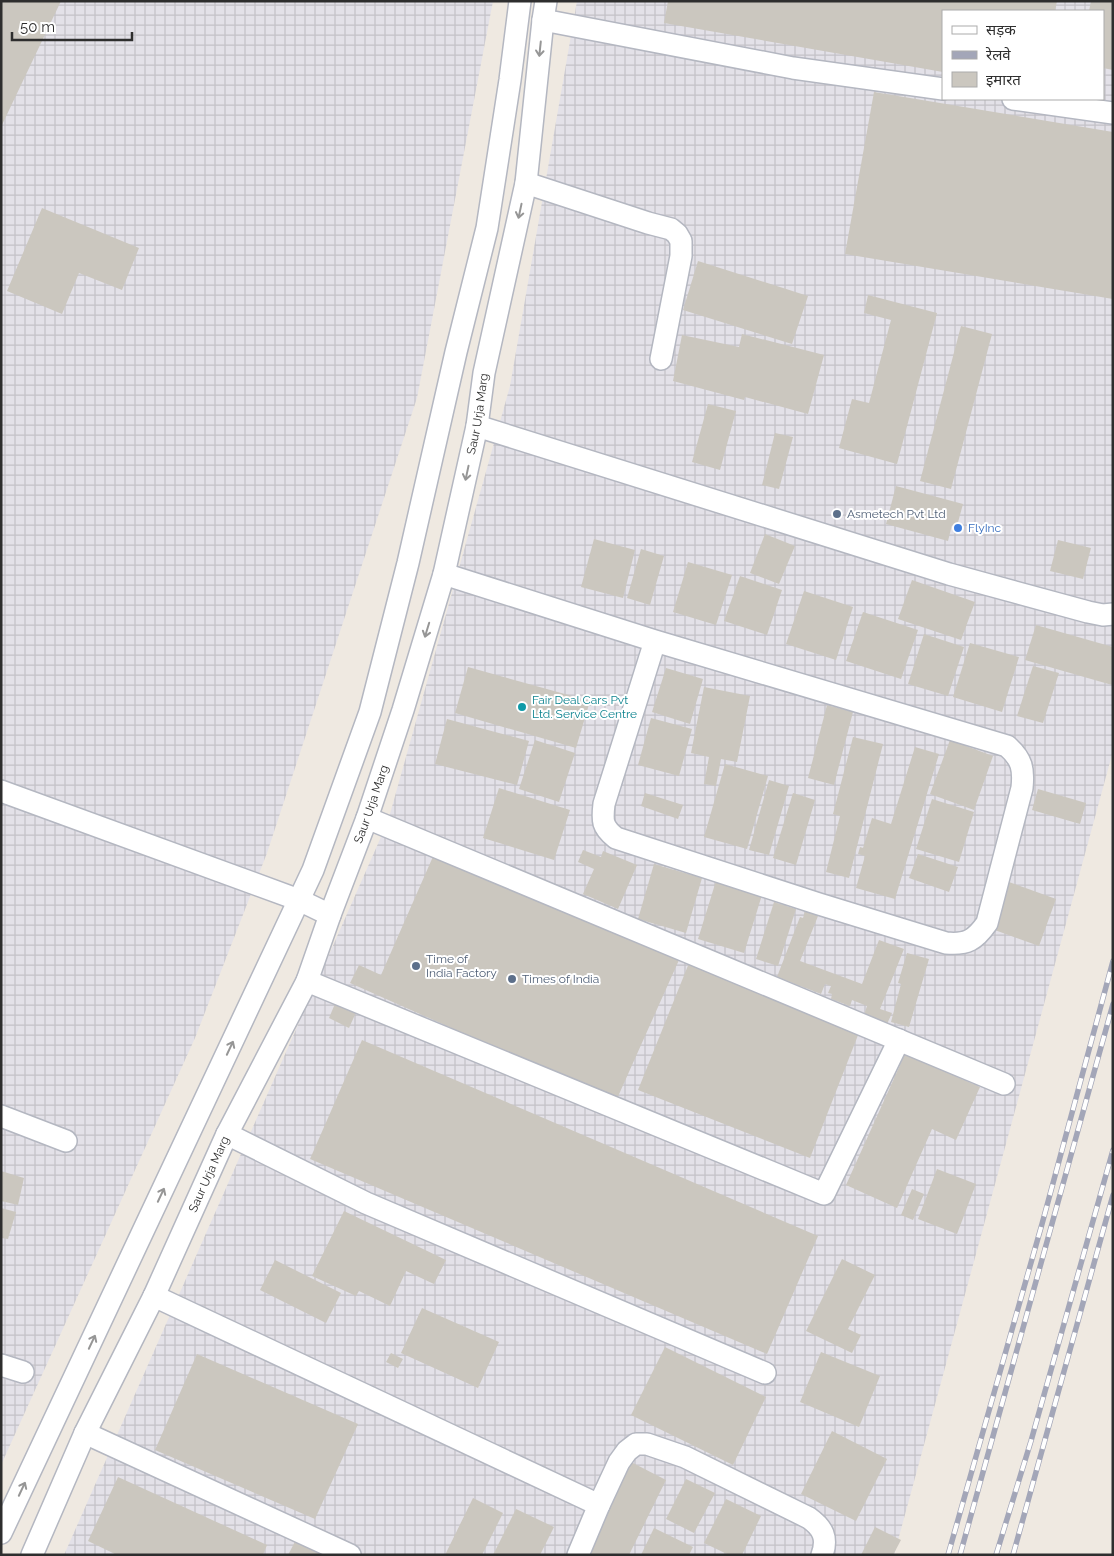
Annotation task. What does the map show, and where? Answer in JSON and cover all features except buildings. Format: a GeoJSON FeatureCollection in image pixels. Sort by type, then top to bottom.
{"type":"FeatureCollection","features":[{"type":"Feature","properties":{"kind":"street"},"geometry":{"type":"LineString","coordinates":[[1,1533],[313,870],[370,712],[408,563],[456,352],[487,228],[520,1]]}},
{"type":"Feature","properties":{"kind":"street"},"geometry":{"type":"LineString","coordinates":[[545,10],[793,68],[942,89]]}},
{"type":"Feature","properties":{"kind":"street","name":"Saur Urja Marg"},"geometry":{"type":"LineString","coordinates":[[37,1553],[85,1433],[154,1296],[228,1134],[306,981],[367,818],[403,710],[444,574],[477,426],[484,373],[526,183],[545,10]]}},
{"type":"Feature","properties":{"kind":"street"},"geometry":{"type":"LineString","coordinates":[[1020,100],[1113,113]]}},
{"type":"Feature","properties":{"kind":"street"},"geometry":{"type":"LineString","coordinates":[[526,183],[671,229],[677,234],[681,241],[681,256],[661,359]]}},
{"type":"Feature","properties":{"kind":"street"},"geometry":{"type":"LineString","coordinates":[[477,426],[949,574],[1103,616],[1113,614]]}},
{"type":"Feature","properties":{"kind":"street"},"geometry":{"type":"LineString","coordinates":[[444,574],[655,641],[1007,746],[1016,753],[1021,762],[1022,788],[987,923],[978,935],[969,941],[957,944],[946,943],[616,838],[606,830],[602,816],[604,804],[655,641]]}},
{"type":"Feature","properties":{"kind":"street"},"geometry":{"type":"LineString","coordinates":[[1,791],[299,900],[330,915]]}},
{"type":"Feature","properties":{"kind":"street"},"geometry":{"type":"LineString","coordinates":[[367,818],[1004,1084]]}},
{"type":"Feature","properties":{"kind":"street"},"geometry":{"type":"LineString","coordinates":[[306,981],[824,1194],[899,1040]]}},
{"type":"Feature","properties":{"kind":"street"},"geometry":{"type":"LineString","coordinates":[[1,1116],[66,1141]]}},
{"type":"Feature","properties":{"kind":"street"},"geometry":{"type":"LineString","coordinates":[[228,1134],[366,1202],[765,1373]]}},
{"type":"Feature","properties":{"kind":"street"},"geometry":{"type":"LineString","coordinates":[[154,1296],[599,1505]]}},
{"type":"Feature","properties":{"kind":"street"},"geometry":{"type":"LineString","coordinates":[[1,1365],[23,1372]]}},
{"type":"Feature","properties":{"kind":"street"},"geometry":{"type":"LineString","coordinates":[[85,1433],[350,1555]]}},
{"type":"Feature","properties":{"kind":"street"},"geometry":{"type":"LineString","coordinates":[[578,1555],[619,1462],[627,1450],[636,1444],[647,1444],[685,1457],[809,1518],[818,1525],[825,1536],[825,1547],[822,1555]]}},
{"type":"Feature","properties":{"kind":"shaded area"},"geometry":{"type":"Polygon","coordinates":[[[1,1],[493,1],[417,398],[267,853],[195,1038],[1,1465],[1,1]]]}},
{"type":"Feature","properties":{"kind":"shaded area"},"geometry":{"type":"Polygon","coordinates":[[[577,1],[1113,1],[1113,751],[894,1555],[64,1555],[388,821],[510,386],[577,1]]]}},
{"type":"Feature","properties":{"kind":"railway"},"geometry":{"type":"LineString","coordinates":[[948,1555],[1042,1224],[1113,961]]}},
{"type":"Feature","properties":{"kind":"railway"},"geometry":{"type":"LineString","coordinates":[[960,1555],[1113,1004]]}},
{"type":"Feature","properties":{"kind":"railway"},"geometry":{"type":"LineString","coordinates":[[996,1555],[1031,1441],[1113,1150]]}},
{"type":"Feature","properties":{"kind":"railway"},"geometry":{"type":"LineString","coordinates":[[1013,1555],[1113,1195]]}},
{"type":"Feature","properties":{"kind":"place","name":"Asmetech Pvt Ltd"},"geometry":{"type":"Point","coordinates":[837,514]}},
{"type":"Feature","properties":{"kind":"place","name":"FlyInc"},"geometry":{"type":"Point","coordinates":[958,528]}},
{"type":"Feature","properties":{"kind":"place","name":"Fair Deal Cars Pvt Ltd. Service Centre"},"geometry":{"type":"Point","coordinates":[522,707]}},
{"type":"Feature","properties":{"kind":"place","name":"Time of India Factory"},"geometry":{"type":"Point","coordinates":[416,966]}},
{"type":"Feature","properties":{"kind":"place","name":"Times of India"},"geometry":{"type":"Point","coordinates":[512,979]}}]}
